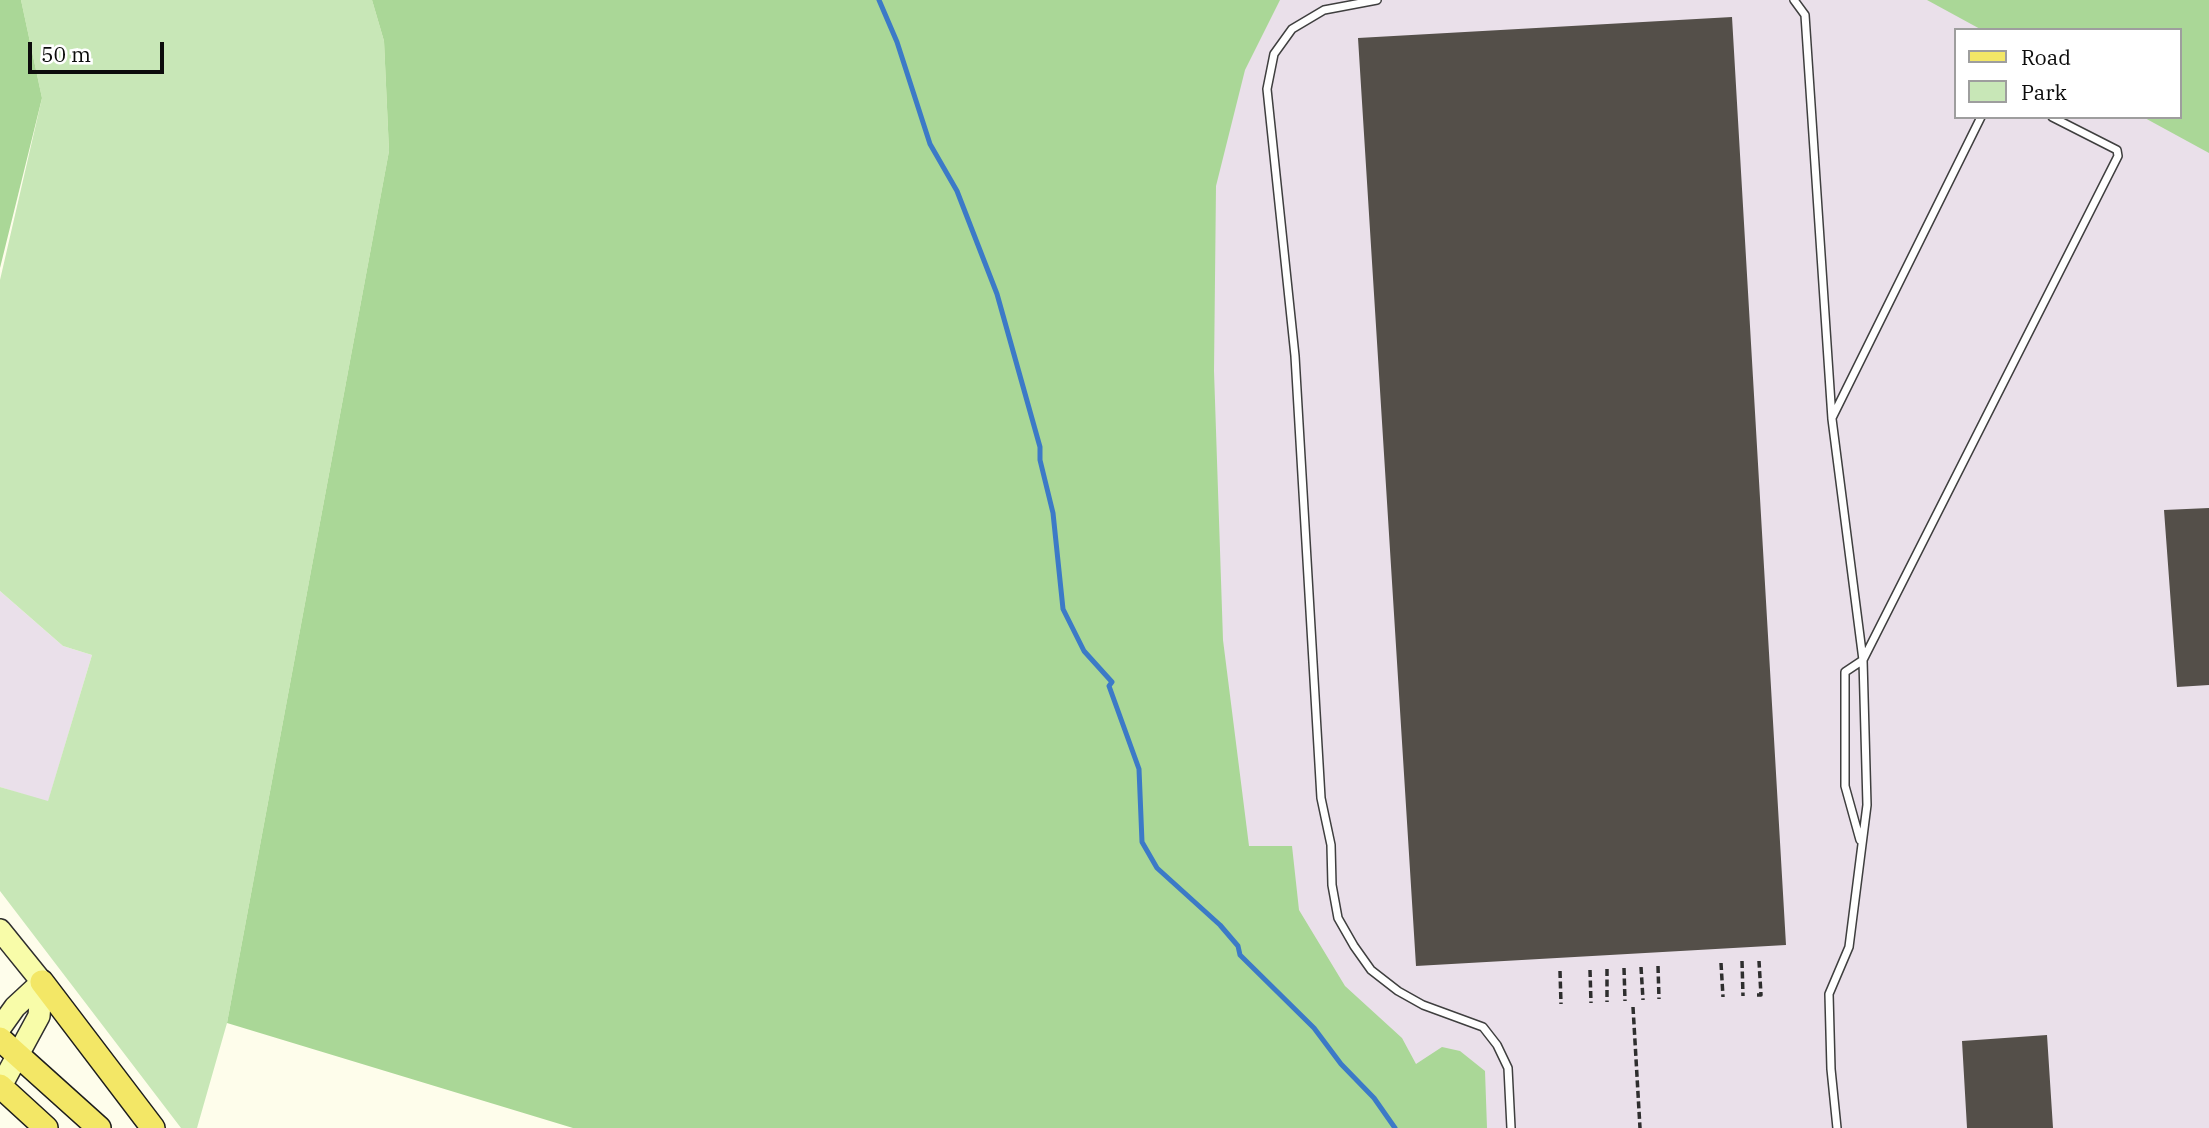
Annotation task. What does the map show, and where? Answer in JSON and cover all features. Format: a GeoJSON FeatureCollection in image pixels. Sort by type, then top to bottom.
{"type":"FeatureCollection","features":[{"type":"Feature","properties":{"kind":"main road"},"geometry":{"type":"LineString","coordinates":[[0,930],[153,1128]]}},
{"type":"Feature","properties":{"kind":"main road"},"geometry":{"type":"LineString","coordinates":[[0,1028],[15,1007],[42,982]]}},
{"type":"Feature","properties":{"kind":"main road"},"geometry":{"type":"LineString","coordinates":[[42,982],[39,1016],[20,1055],[0,1086],[46,1128]]}},
{"type":"Feature","properties":{"kind":"main road"},"geometry":{"type":"LineString","coordinates":[[0,1039],[99,1128]]}},
{"type":"Feature","properties":{"kind":"lane"},"geometry":{"type":"LineString","coordinates":[[1377,0],[1324,10],[1292,29],[1274,54],[1267,89],[1295,356],[1324,813],[1331,845],[1332,885],[1338,918],[1353,946],[1371,970],[1398,991],[1423,1005],[1483,1027],[1497,1045],[1508,1068],[1511,1128]]}},
{"type":"Feature","properties":{"kind":"lane"},"geometry":{"type":"LineString","coordinates":[[1794,0],[1805,15],[1832,419],[1863,660],[1867,805],[1849,947],[1829,994],[1831,1069],[1837,1128]]}},
{"type":"Feature","properties":{"kind":"lane"},"geometry":{"type":"LineString","coordinates":[[1832,419],[1980,119]]}},
{"type":"Feature","properties":{"kind":"lane"},"geometry":{"type":"LineString","coordinates":[[1862,844],[1845,786],[1846,672],[1863,660],[2118,156],[2117,150],[2056,119]]}},
{"type":"Feature","properties":{"kind":"path"},"geometry":{"type":"LineString","coordinates":[[1742,961],[1743,996]]}},
{"type":"Feature","properties":{"kind":"path"},"geometry":{"type":"LineString","coordinates":[[1757,995],[1761,995],[1759,961]]}},
{"type":"Feature","properties":{"kind":"path"},"geometry":{"type":"LineString","coordinates":[[1721,963],[1723,996]]}},
{"type":"Feature","properties":{"kind":"path"},"geometry":{"type":"LineString","coordinates":[[1658,966],[1659,999]]}},
{"type":"Feature","properties":{"kind":"path"},"geometry":{"type":"LineString","coordinates":[[1640,967],[1643,1000]]}},
{"type":"Feature","properties":{"kind":"path"},"geometry":{"type":"LineString","coordinates":[[1624,968],[1625,1001]]}},
{"type":"Feature","properties":{"kind":"path"},"geometry":{"type":"LineString","coordinates":[[1606,969],[1607,1002]]}},
{"type":"Feature","properties":{"kind":"path"},"geometry":{"type":"LineString","coordinates":[[1590,970],[1591,1003]]}},
{"type":"Feature","properties":{"kind":"path"},"geometry":{"type":"LineString","coordinates":[[1560,971],[1561,1004]]}},
{"type":"Feature","properties":{"kind":"path"},"geometry":{"type":"LineString","coordinates":[[1553,989],[1561,988]]}},
{"type":"Feature","properties":{"kind":"path"},"geometry":{"type":"LineString","coordinates":[[1633,1007],[1640,1128]]}},
{"type":"Feature","properties":{"kind":"shaded area"},"geometry":{"type":"Polygon","coordinates":[[[825,0],[2209,0],[2209,1128],[1362,1128],[825,0]]]}},
{"type":"Feature","properties":{"kind":"shaded area"},"geometry":{"type":"Polygon","coordinates":[[[0,591],[63,646],[92,655],[48,802],[0,787],[0,591]]]}},
{"type":"Feature","properties":{"kind":"green space"},"geometry":{"type":"Polygon","coordinates":[[[0,0],[21,0],[42,98],[0,268],[0,0]]]}},
{"type":"Feature","properties":{"kind":"green space"},"geometry":{"type":"Polygon","coordinates":[[[21,0],[372,0],[384,41],[389,151],[227,1023],[197,1128],[181,1128],[0,891],[0,787],[48,801],[92,655],[63,646],[0,591],[0,280],[42,98],[21,0]]]}},
{"type":"Feature","properties":{"kind":"green space"},"geometry":{"type":"Polygon","coordinates":[[[372,0],[1280,0],[1245,70],[1216,186],[1214,371],[1223,640],[1249,846],[1292,846],[1299,910],[1345,986],[1402,1038],[1416,1064],[1442,1047],[1460,1051],[1485,1071],[1487,1128],[573,1128],[227,1023],[389,151],[384,41],[372,0]]]}},
{"type":"Feature","properties":{"kind":"green space"},"geometry":{"type":"Polygon","coordinates":[[[1927,0],[2209,0],[2209,153],[2147,119],[2181,119],[2181,28],[1978,28],[1927,0]]]}},
{"type":"Feature","properties":{"kind":"building"},"geometry":{"type":"Polygon","coordinates":[[[1732,17],[1786,945],[1416,966],[1358,38],[1732,17]]]}},
{"type":"Feature","properties":{"kind":"building"},"geometry":{"type":"Polygon","coordinates":[[[2209,508],[2209,685],[2177,687],[2164,510],[2209,508]]]}},
{"type":"Feature","properties":{"kind":"building"},"geometry":{"type":"Polygon","coordinates":[[[2047,1035],[2053,1128],[1967,1128],[1962,1041],[2047,1035]]]}},
{"type":"Feature","properties":{"kind":"waterway"},"geometry":{"type":"LineString","coordinates":[[879,0],[897,42],[930,144],[957,191],[997,294],[1040,447],[1040,460],[1053,513],[1063,609],[1084,651],[1112,682],[1109,686],[1139,769],[1142,842],[1157,868],[1220,925],[1238,946],[1240,955],[1314,1028],[1341,1064],[1374,1098],[1395,1128]]}}]}
